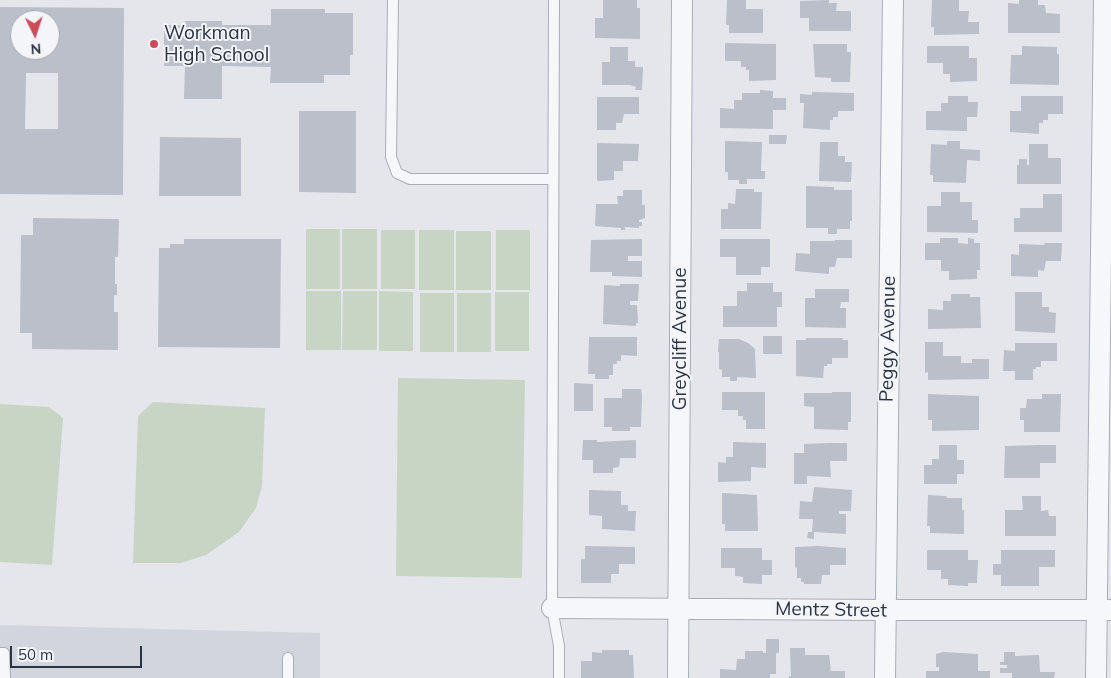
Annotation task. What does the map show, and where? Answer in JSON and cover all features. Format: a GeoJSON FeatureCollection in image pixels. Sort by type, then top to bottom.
{"type":"FeatureCollection","features":[{"type":"Feature","properties":{"kind":"street","name":"Greycliff Avenue"},"geometry":{"type":"LineString","coordinates":[[678,678],[682,0]]}},
{"type":"Feature","properties":{"kind":"street","name":"Peggy Avenue"},"geometry":{"type":"LineString","coordinates":[[885,678],[893,0]]}},
{"type":"Feature","properties":{"kind":"street"},"geometry":{"type":"LineString","coordinates":[[1096,678],[1104,610],[1104,0]]}},
{"type":"Feature","properties":{"kind":"street","name":"Mentz Street"},"geometry":{"type":"LineString","coordinates":[[552,608],[1104,610]]}},
{"type":"Feature","properties":{"kind":"lane"},"geometry":{"type":"LineString","coordinates":[[393,0],[391,157],[396,174],[410,179],[553,179]]}},
{"type":"Feature","properties":{"kind":"lane"},"geometry":{"type":"LineString","coordinates":[[554,0],[552,608],[559,646],[559,678]]}},
{"type":"Feature","properties":{"kind":"lane"},"geometry":{"type":"LineString","coordinates":[[0,653],[4,653],[5,678]]}},
{"type":"Feature","properties":{"kind":"lane"},"geometry":{"type":"LineString","coordinates":[[288,658],[288,678]]}},
{"type":"Feature","properties":{"kind":"shaded area"},"geometry":{"type":"Polygon","coordinates":[[[0,625],[320,633],[320,678],[0,678],[0,625]]]}},
{"type":"Feature","properties":{"kind":"green space"},"geometry":{"type":"Polygon","coordinates":[[[306,229],[340,229],[340,289],[306,289],[306,229]]]}},
{"type":"Feature","properties":{"kind":"green space"},"geometry":{"type":"Polygon","coordinates":[[[342,229],[377,229],[377,289],[342,289],[342,229]]]}},
{"type":"Feature","properties":{"kind":"green space"},"geometry":{"type":"Polygon","coordinates":[[[381,230],[415,230],[415,289],[381,289],[381,230]]]}},
{"type":"Feature","properties":{"kind":"green space"},"geometry":{"type":"Polygon","coordinates":[[[419,230],[454,230],[454,290],[419,290],[419,230]]]}},
{"type":"Feature","properties":{"kind":"green space"},"geometry":{"type":"Polygon","coordinates":[[[496,230],[530,230],[530,290],[496,290],[496,230]]]}},
{"type":"Feature","properties":{"kind":"green space"},"geometry":{"type":"Polygon","coordinates":[[[456,231],[491,231],[491,290],[456,290],[456,231]]]}},
{"type":"Feature","properties":{"kind":"green space"},"geometry":{"type":"Polygon","coordinates":[[[306,291],[341,291],[341,350],[306,350],[306,291]]]}},
{"type":"Feature","properties":{"kind":"green space"},"geometry":{"type":"Polygon","coordinates":[[[343,291],[377,291],[377,350],[342,350],[343,291]]]}},
{"type":"Feature","properties":{"kind":"green space"},"geometry":{"type":"Polygon","coordinates":[[[379,291],[413,292],[413,351],[379,351],[379,291]]]}},
{"type":"Feature","properties":{"kind":"green space"},"geometry":{"type":"Polygon","coordinates":[[[495,292],[529,292],[529,351],[495,351],[495,292]]]}},
{"type":"Feature","properties":{"kind":"green space"},"geometry":{"type":"Polygon","coordinates":[[[420,293],[454,293],[454,352],[420,352],[420,293]]]}},
{"type":"Feature","properties":{"kind":"green space"},"geometry":{"type":"Polygon","coordinates":[[[457,293],[491,293],[491,352],[457,352],[457,293]]]}},
{"type":"Feature","properties":{"kind":"green space"},"geometry":{"type":"Polygon","coordinates":[[[398,378],[525,380],[522,578],[396,576],[398,378]]]}},
{"type":"Feature","properties":{"kind":"green space"},"geometry":{"type":"Polygon","coordinates":[[[153,402],[265,408],[262,486],[256,508],[239,532],[206,555],[181,563],[133,563],[138,416],[153,402]]]}},
{"type":"Feature","properties":{"kind":"green space"},"geometry":{"type":"Polygon","coordinates":[[[0,404],[49,407],[63,418],[52,565],[0,562],[0,404]]]}},
{"type":"Feature","properties":{"kind":"building"},"geometry":{"type":"Polygon","coordinates":[[[603,0],[637,0],[637,8],[640,8],[640,39],[595,38],[595,18],[603,18],[603,0]]]}},
{"type":"Feature","properties":{"kind":"building"},"geometry":{"type":"Polygon","coordinates":[[[727,0],[746,0],[746,9],[763,9],[763,33],[729,33],[729,25],[726,25],[727,0]]]}},
{"type":"Feature","properties":{"kind":"building"},"geometry":{"type":"Polygon","coordinates":[[[829,0],[829,3],[837,3],[836,11],[851,11],[851,31],[809,31],[809,18],[800,18],[800,1],[829,0]]]}},
{"type":"Feature","properties":{"kind":"building"},"geometry":{"type":"Polygon","coordinates":[[[932,0],[959,0],[959,11],[969,11],[968,22],[979,22],[979,34],[934,35],[934,27],[931,27],[932,0]]]}},
{"type":"Feature","properties":{"kind":"building"},"geometry":{"type":"Polygon","coordinates":[[[1019,0],[1038,0],[1038,5],[1045,5],[1046,13],[1060,14],[1060,33],[1008,33],[1008,3],[1019,4],[1019,0]]]}},
{"type":"Feature","properties":{"kind":"building"},"geometry":{"type":"Polygon","coordinates":[[[0,7],[124,8],[123,195],[0,194],[0,7]],[[26,73],[25,129],[58,129],[58,73],[26,73]]]}},
{"type":"Feature","properties":{"kind":"building"},"geometry":{"type":"Polygon","coordinates":[[[271,9],[325,9],[325,13],[353,13],[353,55],[350,55],[350,75],[324,75],[324,83],[270,83],[271,67],[222,66],[222,99],[184,99],[185,66],[164,66],[164,25],[185,25],[185,21],[222,21],[222,25],[271,25],[271,9]]]}},
{"type":"Feature","properties":{"kind":"building"},"geometry":{"type":"Polygon","coordinates":[[[725,43],[776,44],[776,80],[749,81],[749,70],[746,70],[746,67],[741,67],[741,61],[725,61],[725,43]]]}},
{"type":"Feature","properties":{"kind":"building"},"geometry":{"type":"Polygon","coordinates":[[[813,44],[847,44],[847,52],[851,52],[850,82],[831,82],[831,78],[815,77],[813,44]]]}},
{"type":"Feature","properties":{"kind":"building"},"geometry":{"type":"Polygon","coordinates":[[[927,46],[969,46],[969,58],[977,58],[977,81],[950,82],[950,74],[943,74],[943,63],[927,63],[927,46]]]}},
{"type":"Feature","properties":{"kind":"building"},"geometry":{"type":"Polygon","coordinates":[[[1022,46],[1057,47],[1057,54],[1059,54],[1059,85],[1010,84],[1011,55],[1022,55],[1022,46]]]}},
{"type":"Feature","properties":{"kind":"building"},"geometry":{"type":"Polygon","coordinates":[[[610,47],[628,47],[628,61],[635,61],[635,67],[643,67],[642,90],[635,90],[636,87],[630,85],[602,85],[602,62],[610,62],[610,47]]]}},
{"type":"Feature","properties":{"kind":"building"},"geometry":{"type":"Polygon","coordinates":[[[760,90],[773,91],[773,98],[786,98],[786,110],[773,110],[773,129],[720,128],[720,108],[734,109],[734,100],[742,100],[742,93],[760,93],[760,90]]]}},
{"type":"Feature","properties":{"kind":"building"},"geometry":{"type":"Polygon","coordinates":[[[812,92],[854,93],[854,111],[838,111],[838,117],[833,117],[833,120],[830,120],[830,130],[803,128],[804,103],[800,103],[800,94],[812,95],[812,92]]]}},
{"type":"Feature","properties":{"kind":"building"},"geometry":{"type":"Polygon","coordinates":[[[948,96],[968,96],[968,102],[978,102],[977,117],[967,117],[967,131],[926,130],[926,111],[941,111],[941,103],[948,103],[948,96]]]}},
{"type":"Feature","properties":{"kind":"building"},"geometry":{"type":"Polygon","coordinates":[[[1021,96],[1063,96],[1063,114],[1048,114],[1048,120],[1043,120],[1043,123],[1039,123],[1039,134],[1010,132],[1010,111],[1021,111],[1021,96]]]}},
{"type":"Feature","properties":{"kind":"building"},"geometry":{"type":"Polygon","coordinates":[[[597,97],[639,97],[639,114],[624,114],[622,123],[616,123],[616,130],[597,130],[597,97]]]}},
{"type":"Feature","properties":{"kind":"building"},"geometry":{"type":"Polygon","coordinates":[[[299,111],[356,111],[356,193],[299,192],[299,111]]]}},
{"type":"Feature","properties":{"kind":"building"},"geometry":{"type":"Polygon","coordinates":[[[769,135],[787,135],[786,144],[769,144],[769,135]]]}},
{"type":"Feature","properties":{"kind":"building"},"geometry":{"type":"Polygon","coordinates":[[[160,137],[241,138],[241,196],[159,196],[160,137]]]}},
{"type":"Feature","properties":{"kind":"building"},"geometry":{"type":"Polygon","coordinates":[[[725,141],[762,142],[761,171],[765,171],[765,179],[747,179],[747,184],[739,184],[739,180],[728,180],[728,172],[725,172],[725,141]]]}},
{"type":"Feature","properties":{"kind":"building"},"geometry":{"type":"Polygon","coordinates":[[[947,141],[960,141],[960,149],[980,150],[980,161],[967,160],[966,183],[933,182],[933,175],[930,175],[931,144],[947,145],[947,141]]]}},
{"type":"Feature","properties":{"kind":"building"},"geometry":{"type":"Polygon","coordinates":[[[820,142],[838,142],[838,156],[845,156],[845,162],[852,162],[851,182],[819,181],[820,142]]]}},
{"type":"Feature","properties":{"kind":"building"},"geometry":{"type":"Polygon","coordinates":[[[597,143],[639,144],[638,161],[623,161],[623,171],[614,171],[614,180],[598,181],[597,143]]]}},
{"type":"Feature","properties":{"kind":"building"},"geometry":{"type":"Polygon","coordinates":[[[1029,144],[1048,144],[1048,158],[1061,158],[1061,184],[1017,184],[1017,165],[1019,165],[1019,159],[1027,159],[1027,165],[1029,165],[1029,144]]]}},
{"type":"Feature","properties":{"kind":"building"},"geometry":{"type":"Polygon","coordinates":[[[806,186],[834,187],[834,190],[852,190],[852,221],[850,221],[850,229],[837,229],[837,234],[828,234],[828,228],[806,228],[806,186]]]}},
{"type":"Feature","properties":{"kind":"building"},"geometry":{"type":"Polygon","coordinates":[[[736,189],[754,189],[754,192],[762,192],[761,229],[721,229],[721,209],[728,209],[728,203],[735,204],[736,189]]]}},
{"type":"Feature","properties":{"kind":"building"},"geometry":{"type":"Polygon","coordinates":[[[623,190],[642,190],[642,205],[645,205],[645,218],[639,220],[639,222],[642,222],[642,226],[639,226],[639,228],[625,227],[625,230],[621,230],[621,228],[595,226],[596,204],[618,204],[617,196],[623,196],[623,190]]]}},
{"type":"Feature","properties":{"kind":"building"},"geometry":{"type":"Polygon","coordinates":[[[941,192],[960,192],[960,202],[972,202],[972,220],[978,220],[978,233],[927,232],[927,206],[941,206],[941,192]]]}},
{"type":"Feature","properties":{"kind":"building"},"geometry":{"type":"Polygon","coordinates":[[[1043,194],[1062,194],[1062,232],[1014,232],[1014,218],[1020,218],[1020,208],[1043,208],[1043,194]]]}},
{"type":"Feature","properties":{"kind":"building"},"geometry":{"type":"Polygon","coordinates":[[[33,218],[119,219],[118,257],[115,257],[117,295],[114,295],[114,312],[118,312],[118,350],[32,349],[32,333],[20,333],[21,235],[33,235],[33,218]]]}},
{"type":"Feature","properties":{"kind":"building"},"geometry":{"type":"Polygon","coordinates":[[[940,238],[958,238],[958,243],[968,244],[968,238],[974,239],[974,243],[980,243],[980,270],[977,270],[977,279],[949,280],[949,271],[941,271],[941,260],[925,260],[925,243],[940,243],[940,238]]]}},
{"type":"Feature","properties":{"kind":"building"},"geometry":{"type":"Polygon","coordinates":[[[184,239],[281,239],[280,348],[158,347],[159,248],[170,248],[170,244],[184,244],[184,239]]]}},
{"type":"Feature","properties":{"kind":"building"},"geometry":{"type":"Polygon","coordinates":[[[642,239],[642,256],[628,256],[628,261],[642,261],[642,277],[612,276],[612,272],[590,272],[591,240],[642,239]]]}},
{"type":"Feature","properties":{"kind":"building"},"geometry":{"type":"Polygon","coordinates":[[[720,239],[770,239],[770,267],[761,267],[761,275],[736,275],[736,257],[720,257],[720,239]]]}},
{"type":"Feature","properties":{"kind":"building"},"geometry":{"type":"Polygon","coordinates":[[[852,240],[852,258],[837,258],[835,267],[829,267],[829,274],[795,271],[796,253],[810,254],[810,241],[852,240]]]}},
{"type":"Feature","properties":{"kind":"building"},"geometry":{"type":"Polygon","coordinates":[[[1044,243],[1062,243],[1061,261],[1046,261],[1044,271],[1038,270],[1038,277],[1011,276],[1011,254],[1019,255],[1019,244],[1045,245],[1044,243]]]}},
{"type":"Feature","properties":{"kind":"building"},"geometry":{"type":"Polygon","coordinates":[[[747,283],[773,283],[773,292],[782,292],[782,307],[777,307],[777,327],[723,327],[723,306],[737,306],[737,291],[747,291],[747,283]]]}},
{"type":"Feature","properties":{"kind":"building"},"geometry":{"type":"Polygon","coordinates":[[[620,284],[639,284],[638,301],[630,301],[630,305],[637,305],[638,323],[636,323],[636,326],[603,324],[604,285],[620,286],[620,284]]]}},
{"type":"Feature","properties":{"kind":"building"},"geometry":{"type":"Polygon","coordinates":[[[815,289],[849,289],[849,302],[841,302],[840,308],[846,308],[846,328],[805,327],[805,298],[815,298],[815,289]]]}},
{"type":"Feature","properties":{"kind":"building"},"geometry":{"type":"Polygon","coordinates":[[[1015,292],[1042,292],[1042,307],[1049,307],[1049,312],[1056,313],[1055,333],[1015,331],[1015,292]]]}},
{"type":"Feature","properties":{"kind":"building"},"geometry":{"type":"Polygon","coordinates":[[[951,294],[970,294],[970,297],[980,297],[981,328],[928,329],[928,309],[943,310],[943,301],[951,301],[951,294]]]}},
{"type":"Feature","properties":{"kind":"building"},"geometry":{"type":"Polygon","coordinates":[[[763,336],[782,336],[782,354],[763,354],[763,336]]]}},
{"type":"Feature","properties":{"kind":"building"},"geometry":{"type":"Polygon","coordinates":[[[589,337],[637,337],[637,356],[621,355],[621,361],[613,364],[613,375],[609,375],[609,379],[595,379],[595,374],[588,374],[589,337]]]}},
{"type":"Feature","properties":{"kind":"building"},"geometry":{"type":"Polygon","coordinates":[[[806,338],[843,338],[842,340],[848,340],[848,358],[832,358],[832,364],[824,366],[823,378],[796,376],[796,340],[806,340],[806,338]]]}},
{"type":"Feature","properties":{"kind":"building"},"geometry":{"type":"Polygon","coordinates":[[[719,339],[739,339],[755,349],[756,378],[737,377],[737,381],[730,381],[730,377],[722,377],[722,370],[719,369],[719,339]]]}},
{"type":"Feature","properties":{"kind":"building"},"geometry":{"type":"Polygon","coordinates":[[[925,342],[943,342],[943,356],[961,356],[961,363],[972,363],[972,359],[989,359],[989,379],[928,380],[928,372],[925,373],[925,342]]]}},
{"type":"Feature","properties":{"kind":"building"},"geometry":{"type":"Polygon","coordinates":[[[1015,343],[1057,343],[1057,361],[1041,361],[1041,367],[1033,369],[1033,380],[1015,380],[1015,371],[1003,371],[1004,350],[1015,351],[1015,343]]]}},
{"type":"Feature","properties":{"kind":"building"},"geometry":{"type":"Polygon","coordinates":[[[574,383],[593,384],[593,411],[574,411],[574,383]]]}},
{"type":"Feature","properties":{"kind":"building"},"geometry":{"type":"Polygon","coordinates":[[[622,389],[641,389],[641,427],[630,427],[630,431],[612,431],[612,427],[604,427],[604,398],[622,398],[622,389]]]}},
{"type":"Feature","properties":{"kind":"building"},"geometry":{"type":"Polygon","coordinates":[[[722,392],[765,392],[765,429],[746,429],[746,420],[743,420],[743,416],[738,416],[738,410],[722,410],[722,392]]]}},
{"type":"Feature","properties":{"kind":"building"},"geometry":{"type":"Polygon","coordinates":[[[851,392],[851,422],[848,422],[848,430],[814,429],[814,407],[804,406],[804,393],[851,392]]]}},
{"type":"Feature","properties":{"kind":"building"},"geometry":{"type":"Polygon","coordinates":[[[928,394],[979,396],[979,430],[932,431],[932,420],[928,420],[928,394]]]}},
{"type":"Feature","properties":{"kind":"building"},"geometry":{"type":"Polygon","coordinates":[[[1042,394],[1061,394],[1060,432],[1024,432],[1024,420],[1020,420],[1020,408],[1026,408],[1027,399],[1042,399],[1042,394]]]}},
{"type":"Feature","properties":{"kind":"building"},"geometry":{"type":"Polygon","coordinates":[[[583,440],[597,440],[597,442],[636,440],[636,458],[620,458],[619,467],[613,468],[613,473],[593,473],[593,460],[582,460],[583,440]]]}},
{"type":"Feature","properties":{"kind":"building"},"geometry":{"type":"Polygon","coordinates":[[[733,442],[766,443],[766,468],[751,467],[751,481],[718,482],[718,462],[726,463],[726,457],[733,457],[733,442]]]}},
{"type":"Feature","properties":{"kind":"building"},"geometry":{"type":"Polygon","coordinates":[[[847,443],[847,461],[830,461],[831,477],[807,476],[807,484],[794,484],[794,453],[804,453],[804,444],[847,443]]]}},
{"type":"Feature","properties":{"kind":"building"},"geometry":{"type":"Polygon","coordinates":[[[939,445],[957,445],[957,460],[964,460],[964,474],[957,474],[957,484],[924,484],[924,465],[932,465],[932,459],[939,459],[939,445]]]}},
{"type":"Feature","properties":{"kind":"building"},"geometry":{"type":"Polygon","coordinates":[[[1056,445],[1056,463],[1040,463],[1040,478],[1004,478],[1005,446],[1056,445]]]}},
{"type":"Feature","properties":{"kind":"building"},"geometry":{"type":"Polygon","coordinates":[[[814,487],[852,490],[851,511],[839,511],[839,514],[846,514],[846,534],[814,532],[814,539],[807,538],[808,532],[812,532],[813,519],[799,519],[800,501],[812,502],[814,487]]]}},
{"type":"Feature","properties":{"kind":"building"},"geometry":{"type":"Polygon","coordinates":[[[589,490],[621,491],[621,505],[628,505],[628,511],[636,511],[635,531],[602,529],[602,516],[589,515],[589,490]]]}},
{"type":"Feature","properties":{"kind":"building"},"geometry":{"type":"Polygon","coordinates":[[[722,493],[757,495],[758,531],[725,531],[725,524],[722,524],[722,493]]]}},
{"type":"Feature","properties":{"kind":"building"},"geometry":{"type":"Polygon","coordinates":[[[928,495],[962,498],[964,534],[930,533],[930,526],[927,526],[928,495]]]}},
{"type":"Feature","properties":{"kind":"building"},"geometry":{"type":"Polygon","coordinates":[[[1022,496],[1041,496],[1041,511],[1048,510],[1049,516],[1056,516],[1056,536],[1005,536],[1005,510],[1023,510],[1022,496]]]}},
{"type":"Feature","properties":{"kind":"building"},"geometry":{"type":"Polygon","coordinates":[[[585,546],[635,547],[635,564],[619,564],[619,574],[611,574],[611,583],[581,583],[581,559],[585,559],[585,546]]]}},
{"type":"Feature","properties":{"kind":"building"},"geometry":{"type":"Polygon","coordinates":[[[795,547],[846,548],[846,565],[830,565],[830,575],[822,575],[821,584],[804,584],[804,582],[801,582],[801,578],[797,578],[795,547]]]}},
{"type":"Feature","properties":{"kind":"building"},"geometry":{"type":"Polygon","coordinates":[[[721,548],[762,548],[762,560],[772,560],[772,575],[762,575],[762,584],[743,583],[743,577],[735,576],[735,568],[721,568],[721,548]]]}},
{"type":"Feature","properties":{"kind":"building"},"geometry":{"type":"Polygon","coordinates":[[[927,550],[968,550],[968,560],[978,560],[977,583],[968,583],[968,586],[948,585],[948,579],[941,579],[941,570],[927,570],[927,550]]]}},
{"type":"Feature","properties":{"kind":"building"},"geometry":{"type":"Polygon","coordinates":[[[1001,550],[1055,550],[1055,567],[1039,567],[1039,586],[1001,586],[1001,575],[993,575],[993,564],[1001,564],[1001,550]]]}},
{"type":"Feature","properties":{"kind":"building"},"geometry":{"type":"Polygon","coordinates":[[[766,639],[779,639],[779,653],[776,653],[776,674],[770,674],[770,678],[720,678],[720,669],[736,670],[737,659],[745,659],[745,651],[763,651],[763,653],[766,653],[766,639]]]}},
{"type":"Feature","properties":{"kind":"building"},"geometry":{"type":"Polygon","coordinates":[[[790,648],[805,648],[805,655],[829,655],[831,671],[845,671],[845,678],[789,678],[791,676],[790,648]]]}},
{"type":"Feature","properties":{"kind":"building"},"geometry":{"type":"Polygon","coordinates":[[[602,650],[629,650],[629,655],[633,655],[634,678],[581,678],[581,661],[592,661],[592,652],[602,653],[602,650]]]}},
{"type":"Feature","properties":{"kind":"building"},"geometry":{"type":"Polygon","coordinates":[[[943,652],[978,654],[978,671],[990,671],[990,678],[926,678],[926,671],[939,671],[939,667],[936,667],[936,654],[943,652]]]}},
{"type":"Feature","properties":{"kind":"building"},"geometry":{"type":"Polygon","coordinates":[[[1004,652],[1015,652],[1015,656],[1039,655],[1040,672],[1055,672],[1054,678],[1012,678],[1012,673],[1000,673],[1000,668],[1007,668],[1007,665],[1000,665],[1000,662],[1004,662],[1004,652]]]}},
{"type":"Feature","properties":{"kind":"place","name":"Workman High School"},"geometry":{"type":"Point","coordinates":[154,44]}}]}
